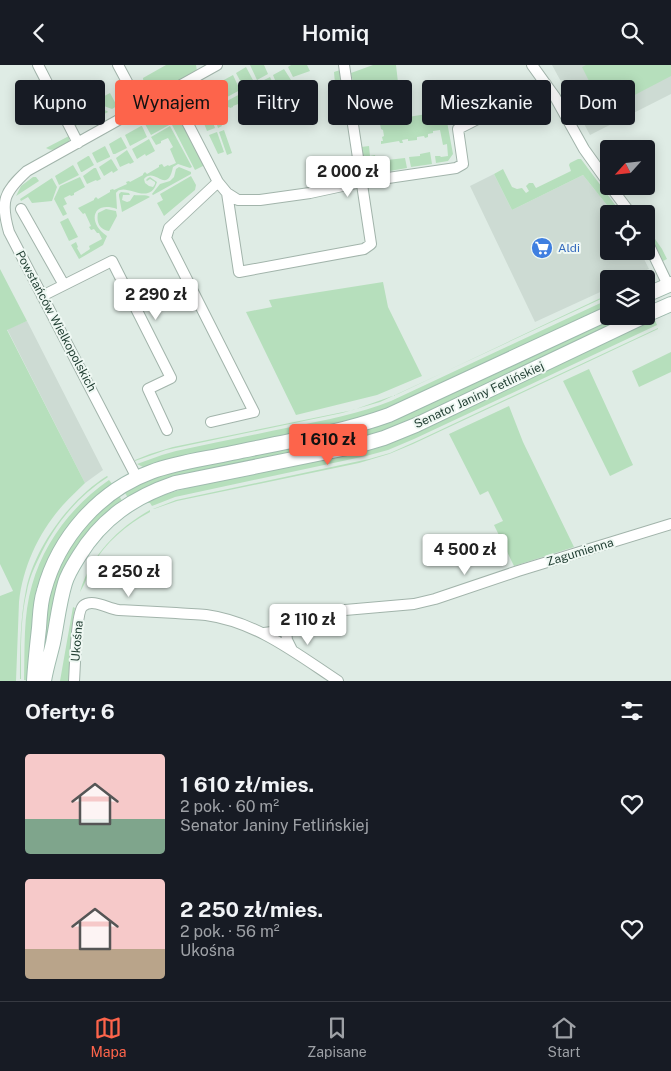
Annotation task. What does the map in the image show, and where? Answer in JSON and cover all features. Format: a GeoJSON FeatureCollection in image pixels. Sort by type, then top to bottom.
{"type":"FeatureCollection","features":[{"type":"Feature","properties":{"kind":"main road"},"geometry":{"type":"LineString","coordinates":[[655,291],[670,284]]}},
{"type":"Feature","properties":{"kind":"main road","name":"Senator Janiny Fetlińskiej"},"geometry":{"type":"LineString","coordinates":[[655,311],[671,304]]}},
{"type":"Feature","properties":{"kind":"main road","name":"Senator Janiny Fetlińskiej"},"geometry":{"type":"LineString","coordinates":[[34,681],[40,611],[43,593],[50,573],[70,535],[95,506],[118,488],[137,477],[172,465],[332,432],[390,415],[600,317]]}},
{"type":"Feature","properties":{"kind":"main road","name":"Senator Janiny Fetlińskiej"},"geometry":{"type":"LineString","coordinates":[[44,681],[59,607],[66,581],[74,564],[98,529],[129,504],[151,492],[175,483],[357,446],[384,438],[416,425],[626,325]]}},
{"type":"Feature","properties":{"kind":"street"},"geometry":{"type":"LineString","coordinates":[[38,65],[78,143]]}},
{"type":"Feature","properties":{"kind":"street"},"geometry":{"type":"LineString","coordinates":[[118,65],[126,80]]}},
{"type":"Feature","properties":{"kind":"street","name":"Powstańców Wielkopolskich"},"geometry":{"type":"LineString","coordinates":[[190,80],[217,65]]}},
{"type":"Feature","properties":{"kind":"street"},"geometry":{"type":"LineString","coordinates":[[227,193],[239,272],[364,249],[371,244],[344,65]]}},
{"type":"Feature","properties":{"kind":"street"},"geometry":{"type":"LineString","coordinates":[[532,65],[543,80]]}},
{"type":"Feature","properties":{"kind":"street"},"geometry":{"type":"LineString","coordinates":[[551,93],[584,149],[600,171]]}},
{"type":"Feature","properties":{"kind":"street","name":"Powstańców Wielkopolskich"},"geometry":{"type":"LineString","coordinates":[[115,122],[27,171],[10,189],[4,203],[4,210],[9,232],[137,477]]}},
{"type":"Feature","properties":{"kind":"street"},"geometry":{"type":"LineString","coordinates":[[189,125],[218,182],[227,193],[238,200],[260,200],[310,193],[361,182],[456,168],[463,164],[458,129],[466,125]]}},
{"type":"Feature","properties":{"kind":"street"},"geometry":{"type":"LineString","coordinates":[[211,422],[254,412],[166,238],[169,228],[218,182]]}},
{"type":"Feature","properties":{"kind":"street"},"geometry":{"type":"LineString","coordinates":[[21,209],[64,285]]}},
{"type":"Feature","properties":{"kind":"street"},"geometry":{"type":"LineString","coordinates":[[655,256],[670,284]]}},
{"type":"Feature","properties":{"kind":"street"},"geometry":{"type":"LineString","coordinates":[[42,296],[112,261],[171,378],[148,389],[167,429]]}},
{"type":"Feature","properties":{"kind":"street","name":"Zagumienna"},"geometry":{"type":"LineString","coordinates":[[264,633],[272,632],[299,613],[414,604],[435,599],[671,524]]}},
{"type":"Feature","properties":{"kind":"street","name":"Ukośna"},"geometry":{"type":"LineString","coordinates":[[74,681],[80,610],[84,605],[92,603],[114,610],[207,615],[243,624],[264,633],[338,681]]}},
{"type":"Feature","properties":{"kind":"street"},"geometry":{"type":"LineString","coordinates":[[285,623],[287,640],[292,650]]}},
{"type":"Feature","properties":{"kind":"shaded area"},"geometry":{"type":"Polygon","coordinates":[[[552,65],[671,65],[671,94],[635,112],[635,80],[561,80],[561,82],[552,65]]]}},
{"type":"Feature","properties":{"kind":"shaded area"},"geometry":{"type":"Polygon","coordinates":[[[585,125],[610,125],[590,135],[585,125]]]}},
{"type":"Feature","properties":{"kind":"shaded area"},"geometry":{"type":"Polygon","coordinates":[[[494,174],[512,210],[583,175],[607,205],[600,205],[600,260],[644,260],[649,269],[600,270],[600,292],[535,322],[470,186],[494,174]]]}},
{"type":"Feature","properties":{"kind":"shaded area"},"geometry":{"type":"Polygon","coordinates":[[[27,321],[103,470],[85,483],[7,329],[27,321]]]}},
{"type":"Feature","properties":{"kind":"green space"},"geometry":{"type":"Polygon","coordinates":[[[166,65],[196,65],[197,71],[180,80],[143,80],[143,78],[166,65]]]}},
{"type":"Feature","properties":{"kind":"green space"},"geometry":{"type":"Polygon","coordinates":[[[250,65],[264,65],[268,74],[257,80],[250,65]]]}},
{"type":"Feature","properties":{"kind":"green space"},"geometry":{"type":"Polygon","coordinates":[[[291,65],[307,65],[310,71],[293,77],[288,67],[291,65]]]}},
{"type":"Feature","properties":{"kind":"green space"},"geometry":{"type":"Polygon","coordinates":[[[373,65],[396,65],[398,80],[353,80],[351,73],[373,65]]]}},
{"type":"Feature","properties":{"kind":"green space"},"geometry":{"type":"Polygon","coordinates":[[[586,65],[671,65],[671,76],[635,95],[635,80],[588,80],[582,67],[586,65]]]}},
{"type":"Feature","properties":{"kind":"green space"},"geometry":{"type":"Polygon","coordinates":[[[246,67],[253,80],[240,80],[236,73],[246,67]]]}},
{"type":"Feature","properties":{"kind":"green space"},"geometry":{"type":"Polygon","coordinates":[[[284,69],[291,80],[275,80],[273,75],[284,69]]]}},
{"type":"Feature","properties":{"kind":"green space"},"geometry":{"type":"Polygon","coordinates":[[[340,70],[341,80],[335,80],[334,72],[340,70]]]}},
{"type":"Feature","properties":{"kind":"green space"},"geometry":{"type":"Polygon","coordinates":[[[233,75],[238,86],[238,91],[228,97],[228,80],[224,80],[233,75]]]}},
{"type":"Feature","properties":{"kind":"green space"},"geometry":{"type":"Polygon","coordinates":[[[110,93],[115,102],[115,107],[112,109],[105,106],[105,96],[110,93]]]}},
{"type":"Feature","properties":{"kind":"green space"},"geometry":{"type":"Polygon","coordinates":[[[238,95],[238,104],[233,107],[228,107],[228,100],[238,95]]]}},
{"type":"Feature","properties":{"kind":"green space"},"geometry":{"type":"Polygon","coordinates":[[[422,115],[422,125],[448,125],[453,154],[448,161],[436,163],[435,156],[448,156],[447,144],[443,145],[440,130],[433,131],[433,133],[428,134],[428,137],[425,138],[424,136],[417,137],[417,140],[408,141],[408,139],[402,140],[403,143],[399,141],[381,144],[381,141],[383,141],[382,137],[384,136],[380,125],[412,125],[412,116],[422,115]]]}},
{"type":"Feature","properties":{"kind":"green space"},"geometry":{"type":"Polygon","coordinates":[[[146,125],[169,125],[151,135],[146,125]]]}},
{"type":"Feature","properties":{"kind":"green space"},"geometry":{"type":"Polygon","coordinates":[[[172,125],[185,125],[205,165],[195,170],[172,125]]]}},
{"type":"Feature","properties":{"kind":"green space"},"geometry":{"type":"Polygon","coordinates":[[[205,125],[214,125],[215,128],[207,131],[205,125]]]}},
{"type":"Feature","properties":{"kind":"green space"},"geometry":{"type":"Polygon","coordinates":[[[141,126],[147,137],[130,146],[125,135],[141,126]]]}},
{"type":"Feature","properties":{"kind":"green space"},"geometry":{"type":"Polygon","coordinates":[[[170,126],[192,167],[178,164],[173,167],[170,175],[164,180],[148,176],[144,179],[145,183],[149,186],[153,187],[155,184],[150,179],[146,180],[150,177],[157,182],[154,189],[145,194],[124,189],[118,191],[116,193],[117,209],[102,208],[95,214],[97,225],[107,236],[103,245],[79,259],[71,245],[76,242],[81,255],[90,249],[89,246],[102,239],[99,233],[94,229],[91,230],[85,213],[83,214],[78,208],[94,200],[96,197],[98,199],[110,192],[110,190],[127,184],[126,182],[130,182],[145,172],[147,174],[159,167],[159,165],[162,164],[164,167],[176,163],[170,149],[173,147],[168,138],[156,145],[151,137],[170,126]]]}},
{"type":"Feature","properties":{"kind":"green space"},"geometry":{"type":"Polygon","coordinates":[[[224,130],[232,153],[227,155],[219,132],[224,130]]]}},
{"type":"Feature","properties":{"kind":"green space"},"geometry":{"type":"Polygon","coordinates":[[[217,132],[224,152],[218,154],[209,135],[217,132]]]}},
{"type":"Feature","properties":{"kind":"green space"},"geometry":{"type":"Polygon","coordinates":[[[69,136],[69,141],[61,147],[55,150],[46,148],[69,136]]]}},
{"type":"Feature","properties":{"kind":"green space"},"geometry":{"type":"Polygon","coordinates":[[[121,137],[127,148],[113,154],[109,144],[121,137]]]}},
{"type":"Feature","properties":{"kind":"green space"},"geometry":{"type":"Polygon","coordinates":[[[149,139],[155,151],[137,159],[132,149],[149,139]]]}},
{"type":"Feature","properties":{"kind":"green space"},"geometry":{"type":"Polygon","coordinates":[[[105,146],[110,157],[97,163],[92,153],[105,146]]]}},
{"type":"Feature","properties":{"kind":"green space"},"geometry":{"type":"Polygon","coordinates":[[[369,146],[370,156],[375,155],[376,162],[387,158],[387,160],[405,158],[407,168],[378,173],[363,158],[361,147],[369,146]]]}},
{"type":"Feature","properties":{"kind":"green space"},"geometry":{"type":"Polygon","coordinates":[[[127,150],[134,162],[120,167],[116,158],[127,150]]]}},
{"type":"Feature","properties":{"kind":"green space"},"geometry":{"type":"Polygon","coordinates":[[[430,152],[432,164],[411,167],[409,157],[420,156],[420,154],[430,152]]]}},
{"type":"Feature","properties":{"kind":"green space"},"geometry":{"type":"Polygon","coordinates":[[[88,156],[94,165],[81,172],[77,163],[88,156]]]}},
{"type":"Feature","properties":{"kind":"green space"},"geometry":{"type":"Polygon","coordinates":[[[111,159],[118,170],[104,176],[99,167],[111,159]]]}},
{"type":"Feature","properties":{"kind":"green space"},"geometry":{"type":"Polygon","coordinates":[[[581,159],[600,184],[600,195],[608,195],[615,205],[607,205],[583,175],[512,210],[494,174],[503,169],[512,187],[522,188],[526,193],[529,191],[526,186],[529,183],[533,183],[536,188],[571,171],[570,163],[581,159]]]}},
{"type":"Feature","properties":{"kind":"green space"},"geometry":{"type":"Polygon","coordinates":[[[73,165],[79,175],[59,185],[55,176],[73,165]]]}},
{"type":"Feature","properties":{"kind":"green space"},"geometry":{"type":"Polygon","coordinates":[[[179,167],[191,172],[191,174],[153,195],[160,184],[170,181],[174,177],[176,169],[179,167]]]}},
{"type":"Feature","properties":{"kind":"green space"},"geometry":{"type":"Polygon","coordinates":[[[96,168],[101,179],[87,184],[83,176],[96,168]]]}},
{"type":"Feature","properties":{"kind":"green space"},"geometry":{"type":"Polygon","coordinates":[[[191,176],[196,185],[195,190],[164,216],[157,203],[163,200],[160,194],[191,176]]]}},
{"type":"Feature","properties":{"kind":"green space"},"geometry":{"type":"Polygon","coordinates":[[[33,177],[36,177],[39,181],[16,196],[21,186],[33,177]]]}},
{"type":"Feature","properties":{"kind":"green space"},"geometry":{"type":"Polygon","coordinates":[[[80,177],[85,187],[74,193],[74,195],[64,198],[67,204],[63,206],[67,214],[63,216],[54,199],[60,186],[80,177]]]}},
{"type":"Feature","properties":{"kind":"green space"},"geometry":{"type":"Polygon","coordinates":[[[52,178],[57,187],[52,201],[32,203],[28,197],[21,201],[20,199],[52,178]]]}},
{"type":"Feature","properties":{"kind":"green space"},"geometry":{"type":"Polygon","coordinates":[[[121,192],[129,193],[130,195],[123,195],[122,200],[127,202],[134,195],[150,197],[122,212],[119,196],[121,192]]]}},
{"type":"Feature","properties":{"kind":"green space"},"geometry":{"type":"Polygon","coordinates":[[[106,209],[116,211],[117,216],[109,231],[101,228],[98,220],[98,213],[106,209]]]}},
{"type":"Feature","properties":{"kind":"green space"},"geometry":{"type":"Polygon","coordinates":[[[68,218],[78,237],[69,241],[60,222],[68,218]]]}},
{"type":"Feature","properties":{"kind":"green space"},"geometry":{"type":"Polygon","coordinates":[[[655,239],[667,259],[663,261],[655,245],[655,239]]]}},
{"type":"Feature","properties":{"kind":"green space"},"geometry":{"type":"Polygon","coordinates":[[[0,269],[27,321],[7,330],[85,483],[54,515],[28,563],[19,602],[16,681],[0,681],[0,596],[13,591],[0,564],[0,269]]]}},
{"type":"Feature","properties":{"kind":"green space"},"geometry":{"type":"Polygon","coordinates":[[[383,282],[388,307],[422,376],[377,395],[296,415],[246,312],[272,307],[269,300],[383,282]]]}},
{"type":"Feature","properties":{"kind":"green space"},"geometry":{"type":"Polygon","coordinates":[[[600,298],[600,299],[447,371],[600,298]]]}},
{"type":"Feature","properties":{"kind":"green space"},"geometry":{"type":"Polygon","coordinates":[[[600,303],[600,311],[369,417],[148,467],[137,464],[176,451],[329,419],[391,401],[600,303]]]}},
{"type":"Feature","properties":{"kind":"green space"},"geometry":{"type":"Polygon","coordinates":[[[655,320],[657,325],[388,450],[175,497],[152,506],[150,503],[145,503],[136,508],[148,501],[166,494],[216,480],[365,449],[639,325],[655,325],[655,320]]]}},
{"type":"Feature","properties":{"kind":"green space"},"geometry":{"type":"Polygon","coordinates":[[[600,323],[600,325],[613,325],[403,424],[365,437],[128,498],[124,491],[162,474],[347,434],[600,323]]]}},
{"type":"Feature","properties":{"kind":"green space"},"geometry":{"type":"Polygon","coordinates":[[[658,328],[389,454],[359,463],[177,501],[153,509],[176,500],[390,453],[658,328]]]}},
{"type":"Feature","properties":{"kind":"green space"},"geometry":{"type":"Polygon","coordinates":[[[671,352],[671,372],[639,387],[632,371],[671,352]]]}},
{"type":"Feature","properties":{"kind":"green space"},"geometry":{"type":"Polygon","coordinates":[[[589,369],[633,465],[610,476],[563,381],[589,369]]]}},
{"type":"Feature","properties":{"kind":"green space"},"geometry":{"type":"Polygon","coordinates":[[[447,371],[398,394],[394,395],[447,371]]]}},
{"type":"Feature","properties":{"kind":"green space"},"geometry":{"type":"Polygon","coordinates":[[[394,395],[380,402],[356,409],[384,399],[394,395]]]}},
{"type":"Feature","properties":{"kind":"green space"},"geometry":{"type":"Polygon","coordinates":[[[509,406],[523,442],[574,547],[514,566],[494,525],[503,521],[488,491],[480,495],[449,434],[509,406]]]}},
{"type":"Feature","properties":{"kind":"green space"},"geometry":{"type":"Polygon","coordinates":[[[351,410],[166,450],[135,461],[173,447],[351,410]]]}},
{"type":"Feature","properties":{"kind":"green space"},"geometry":{"type":"Polygon","coordinates":[[[108,477],[76,503],[52,534],[30,578],[23,612],[30,574],[45,542],[67,511],[93,486],[108,477]]]}},
{"type":"Feature","properties":{"kind":"green space"},"geometry":{"type":"Polygon","coordinates":[[[109,480],[113,485],[59,542],[31,681],[24,680],[27,608],[37,569],[52,539],[61,526],[83,501],[109,480]]]}},
{"type":"Feature","properties":{"kind":"green space"},"geometry":{"type":"Polygon","coordinates":[[[119,495],[122,501],[87,534],[42,672],[45,612],[55,573],[70,545],[92,517],[119,495]]]}},
{"type":"Feature","properties":{"kind":"green space"},"geometry":{"type":"Polygon","coordinates":[[[150,510],[150,512],[125,528],[104,549],[92,566],[80,592],[91,567],[107,544],[127,525],[150,510]]]}},
{"type":"Feature","properties":{"kind":"green space"},"geometry":{"type":"Polygon","coordinates":[[[73,607],[75,608],[70,681],[60,681],[73,607]]]}},
{"type":"Feature","properties":{"kind":"green space"},"geometry":{"type":"Polygon","coordinates":[[[21,635],[21,679],[20,679],[21,635]]]}},
{"type":"Feature","properties":{"kind":"place","name":"Aldi"},"geometry":{"type":"Point","coordinates":[542,248]}}]}
